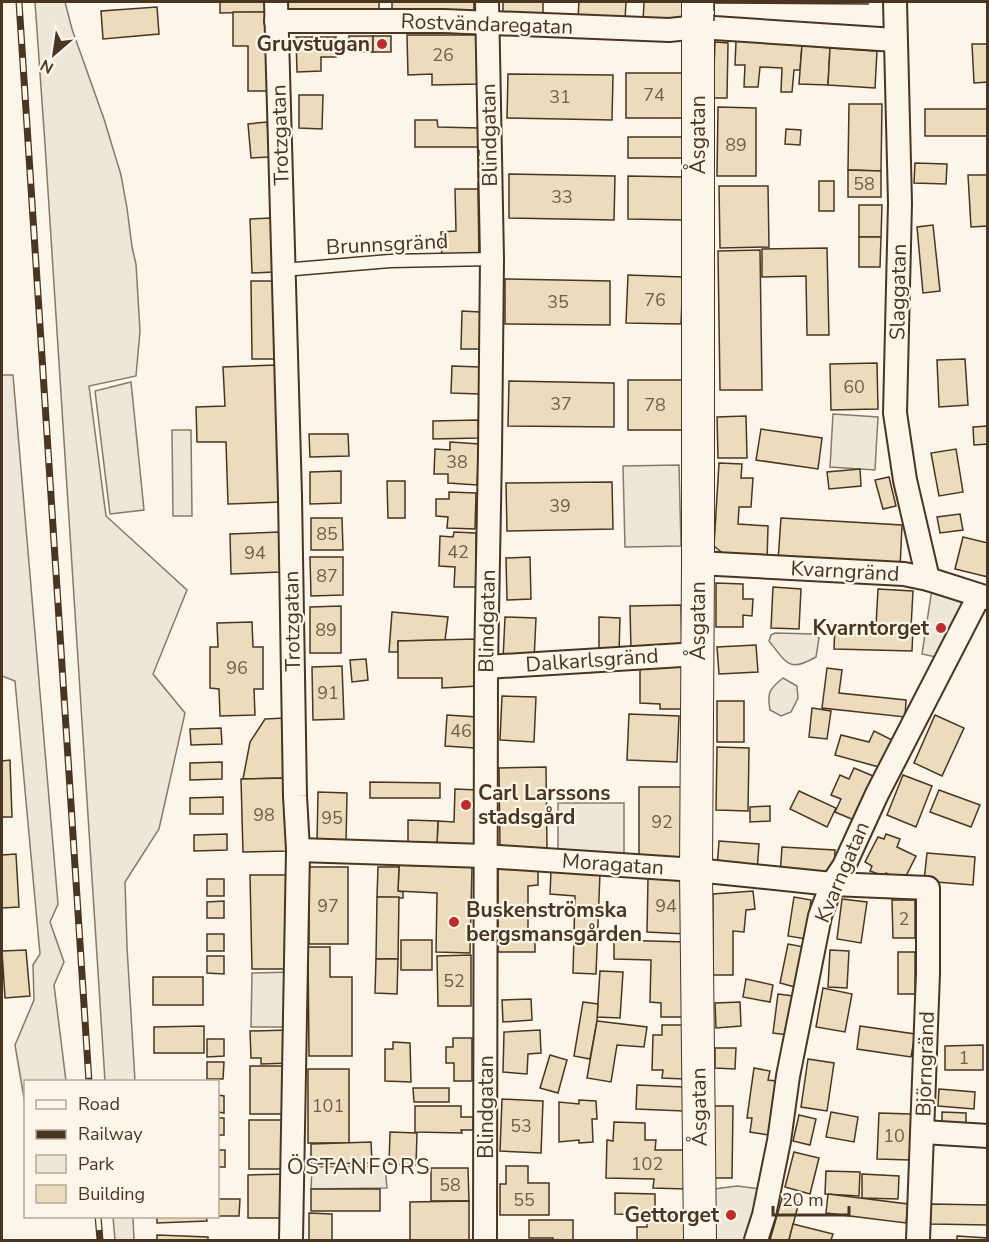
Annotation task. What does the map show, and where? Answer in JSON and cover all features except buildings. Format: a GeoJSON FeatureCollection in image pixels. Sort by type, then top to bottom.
{"type":"FeatureCollection","features":[{"type":"Feature","properties":{"kind":"street","name":"Slaggatan"},"geometry":{"type":"LineString","coordinates":[[895,2],[900,203],[896,413],[905,480],[928,579]]}},
{"type":"Feature","properties":{"kind":"street","name":"Rostvändaregatan"},"geometry":{"type":"LineString","coordinates":[[276,11],[487,12],[669,30],[703,19],[895,40]]}},
{"type":"Feature","properties":{"kind":"street","name":"Trotzgatan"},"geometry":{"type":"LineString","coordinates":[[276,11],[298,850],[291,1240]]}},
{"type":"Feature","properties":{"kind":"street","name":"Blindgatan"},"geometry":{"type":"LineString","coordinates":[[485,1240],[486,667],[492,259],[487,12]]}},
{"type":"Feature","properties":{"kind":"street","name":"Åsgatan"},"geometry":{"type":"LineString","coordinates":[[700,1240],[696,870],[703,19]]}},
{"type":"Feature","properties":{"kind":"street","name":"Kvarngränd"},"geometry":{"type":"LineString","coordinates":[[698,563],[904,574],[928,579],[983,597]]}},
{"type":"Feature","properties":{"kind":"street","name":"Kvarngatan"},"geometry":{"type":"LineString","coordinates":[[756,1240],[764,1215],[779,1140],[788,1076],[820,916],[832,884],[844,866],[877,794],[983,597]]}},
{"type":"Feature","properties":{"kind":"street","name":"Dalkarlsgränd"},"geometry":{"type":"LineString","coordinates":[[486,667],[698,654]]}},
{"type":"Feature","properties":{"kind":"street","name":"Moragatan"},"geometry":{"type":"LineString","coordinates":[[298,850],[485,856],[696,870],[832,884],[928,888]]}},
{"type":"Feature","properties":{"kind":"street","name":"Björngränd"},"geometry":{"type":"LineString","coordinates":[[918,1240],[928,966],[928,888]]}},
{"type":"Feature","properties":{"kind":"street"},"geometry":{"type":"LineString","coordinates":[[923,1132],[987,1136]]}},
{"type":"Feature","properties":{"kind":"lane","name":"Brunnsgränd"},"geometry":{"type":"LineString","coordinates":[[283,270],[390,261],[492,259]]}},
{"type":"Feature","properties":{"kind":"green space"},"geometry":{"type":"Polygon","coordinates":[[[35,2],[65,2],[121,175],[136,264],[140,331],[136,376],[89,386],[106,516],[187,590],[153,674],[185,713],[159,829],[125,882],[135,1080],[105,1080],[35,2]]]}},
{"type":"Feature","properties":{"kind":"green space"},"geometry":{"type":"Polygon","coordinates":[[[2,375],[13,375],[58,904],[50,922],[64,962],[54,985],[66,1080],[24,1080],[24,1098],[15,1045],[34,1000],[33,965],[40,954],[15,681],[2,676],[2,375]]]}},
{"type":"Feature","properties":{"kind":"green space"},"geometry":{"type":"Polygon","coordinates":[[[131,382],[144,510],[110,514],[95,391],[131,382]]]}},
{"type":"Feature","properties":{"kind":"green space"},"geometry":{"type":"Polygon","coordinates":[[[775,633],[814,634],[819,638],[816,657],[799,664],[789,663],[769,641],[771,635],[775,633]]]}},
{"type":"Feature","properties":{"kind":"green space"},"geometry":{"type":"Polygon","coordinates":[[[783,678],[797,686],[798,698],[791,712],[781,716],[770,710],[769,699],[772,688],[783,678]]]}},
{"type":"Feature","properties":{"kind":"green space"},"geometry":{"type":"Polygon","coordinates":[[[113,1218],[133,1218],[134,1240],[115,1240],[113,1218]]]}},
{"type":"Feature","properties":{"kind":"shaded area"},"geometry":{"type":"Polygon","coordinates":[[[833,414],[878,417],[875,470],[830,467],[833,414]]]}},
{"type":"Feature","properties":{"kind":"shaded area"},"geometry":{"type":"Polygon","coordinates":[[[172,430],[191,430],[192,516],[173,516],[172,430]]]}},
{"type":"Feature","properties":{"kind":"shaded area"},"geometry":{"type":"Polygon","coordinates":[[[679,465],[681,546],[625,547],[623,466],[679,465]]]}},
{"type":"Feature","properties":{"kind":"shaded area","name":"Kvarntorget"},"geometry":{"type":"Polygon","coordinates":[[[932,589],[968,601],[940,658],[922,654],[932,589]]]}},
{"type":"Feature","properties":{"kind":"shaded area"},"geometry":{"type":"Polygon","coordinates":[[[558,803],[624,803],[624,853],[558,853],[558,803]]]}},
{"type":"Feature","properties":{"kind":"shaded area"},"geometry":{"type":"Polygon","coordinates":[[[293,972],[292,1027],[251,1027],[252,973],[293,972]]]}},
{"type":"Feature","properties":{"kind":"shaded area"},"geometry":{"type":"Polygon","coordinates":[[[385,1166],[387,1188],[311,1189],[312,1167],[385,1166]]]}},
{"type":"Feature","properties":{"kind":"shaded area","name":"Gettorget"},"geometry":{"type":"Polygon","coordinates":[[[737,1186],[760,1189],[746,1240],[709,1240],[707,1190],[737,1186]]]}},
{"type":"Feature","properties":{"kind":"railway"},"geometry":{"type":"LineString","coordinates":[[19,2],[89,1080]]}},
{"type":"Feature","properties":{"kind":"railway"},"geometry":{"type":"LineString","coordinates":[[98,1218],[100,1240]]}},
{"type":"Feature","properties":{"kind":"fence"},"geometry":{"type":"LineString","coordinates":[[714,3],[714,21]]}},
{"type":"Feature","properties":{"kind":"fence"},"geometry":{"type":"LineString","coordinates":[[478,189],[479,150]]}},
{"type":"Feature","properties":{"kind":"place","name":"Gruvstugan"},"geometry":{"type":"Point","coordinates":[382,44]}},
{"type":"Feature","properties":{"kind":"place","name":"Kvarntorget"},"geometry":{"type":"Point","coordinates":[941,628]}},
{"type":"Feature","properties":{"kind":"place","name":"Carl Larssons stadsgård"},"geometry":{"type":"Point","coordinates":[466,805]}},
{"type":"Feature","properties":{"kind":"place","name":"Buskenströmska bergsmansgården"},"geometry":{"type":"Point","coordinates":[454,922]}},
{"type":"Feature","properties":{"kind":"place","name":"Gettorget"},"geometry":{"type":"Point","coordinates":[731,1215]}},
{"type":"Feature","properties":{"kind":"district","name":"ÖSTANFORS"},"geometry":{"type":"Point","coordinates":[359,1167]}}]}
